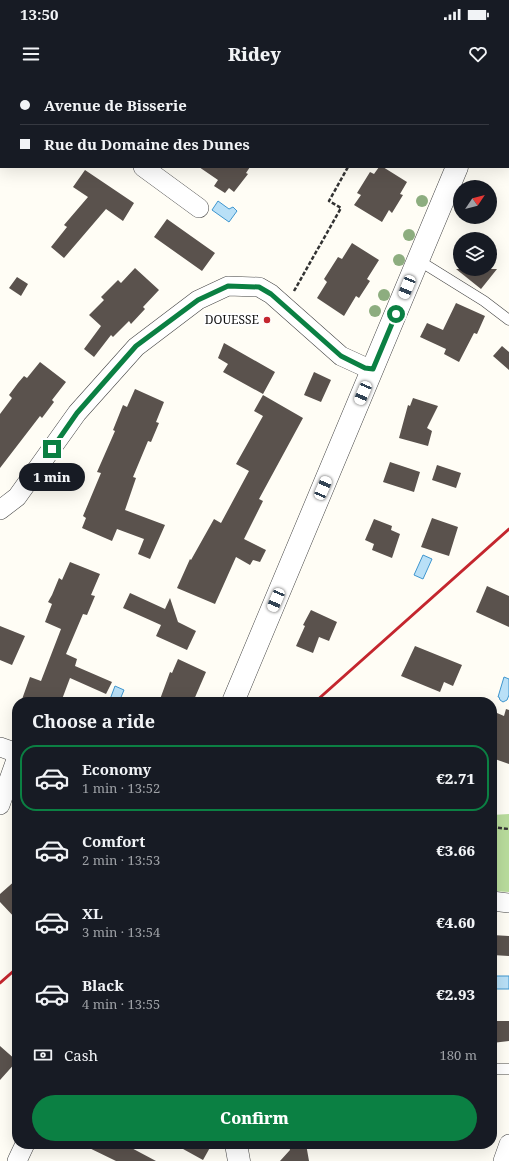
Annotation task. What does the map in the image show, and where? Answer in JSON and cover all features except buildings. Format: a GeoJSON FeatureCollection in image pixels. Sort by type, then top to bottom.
{"type":"FeatureCollection","features":[{"type":"Feature","properties":{"kind":"street"},"geometry":{"type":"LineString","coordinates":[[144,168],[199,208]]}},
{"type":"Feature","properties":{"kind":"street"},"geometry":{"type":"LineString","coordinates":[[235,697],[457,168]]}},
{"type":"Feature","properties":{"kind":"street"},"geometry":{"type":"LineString","coordinates":[[0,510],[17,497],[77,413],[136,346],[198,300],[228,286],[259,287],[271,294],[341,356],[365,368],[373,369]]}},
{"type":"Feature","properties":{"kind":"street"},"geometry":{"type":"LineString","coordinates":[[0,747],[12,751]]}},
{"type":"Feature","properties":{"kind":"street"},"geometry":{"type":"LineString","coordinates":[[0,805],[12,771]]}},
{"type":"Feature","properties":{"kind":"street"},"geometry":{"type":"LineString","coordinates":[[497,902],[509,903]]}},
{"type":"Feature","properties":{"kind":"street"},"geometry":{"type":"LineString","coordinates":[[503,1161],[509,1144]]}},
{"type":"Feature","properties":{"kind":"street"},"geometry":{"type":"LineString","coordinates":[[17,1161],[23,1149]]}},
{"type":"Feature","properties":{"kind":"street"},"geometry":{"type":"LineString","coordinates":[[237,1149],[239,1161]]}},
{"type":"Feature","properties":{"kind":"lane"},"geometry":{"type":"LineString","coordinates":[[418,260],[484,300],[509,320]]}},
{"type":"Feature","properties":{"kind":"lane"},"geometry":{"type":"LineString","coordinates":[[497,1069],[509,1069]]}},
{"type":"Feature","properties":{"kind":"path"},"geometry":{"type":"LineString","coordinates":[[284,306],[340,208],[329,201],[347,168]]}},
{"type":"Feature","properties":{"kind":"path"},"geometry":{"type":"LineString","coordinates":[[497,828],[509,829]]}},
{"type":"Feature","properties":{"kind":"green space"},"geometry":{"type":"Polygon","coordinates":[[[509,814],[509,892],[497,891],[497,815],[509,814]]]}},
{"type":"Feature","properties":{"kind":"water"},"geometry":{"type":"Polygon","coordinates":[[[218,201],[229,209],[233,207],[237,211],[229,222],[212,210],[218,201]]]}},
{"type":"Feature","properties":{"kind":"water"},"geometry":{"type":"Polygon","coordinates":[[[423,555],[432,559],[423,579],[414,575],[423,555]]]}},
{"type":"Feature","properties":{"kind":"water"},"geometry":{"type":"Polygon","coordinates":[[[504,677],[509,679],[509,695],[507,700],[503,702],[498,697],[504,677]]]}},
{"type":"Feature","properties":{"kind":"water"},"geometry":{"type":"Polygon","coordinates":[[[115,686],[124,690],[121,697],[111,697],[115,686]]]}},
{"type":"Feature","properties":{"kind":"water"},"geometry":{"type":"Polygon","coordinates":[[[497,976],[509,976],[509,989],[497,989],[497,976]]]}},
{"type":"Feature","properties":{"kind":"railway"},"geometry":{"type":"LineString","coordinates":[[321,697],[509,529]]}},
{"type":"Feature","properties":{"kind":"railway"},"geometry":{"type":"LineString","coordinates":[[0,983],[12,972]]}},
{"type":"Feature","properties":{"kind":"place","name":"DOUESSE"},"geometry":{"type":"Point","coordinates":[267,320]}},
{"type":"Feature","properties":{"kind":"route"},"geometry":{"type":"LineString","coordinates":[[52,449],[77,413],[136,346],[198,300],[228,286],[259,287],[271,294],[341,356],[365,368],[373,369],[396,314]]}}]}
